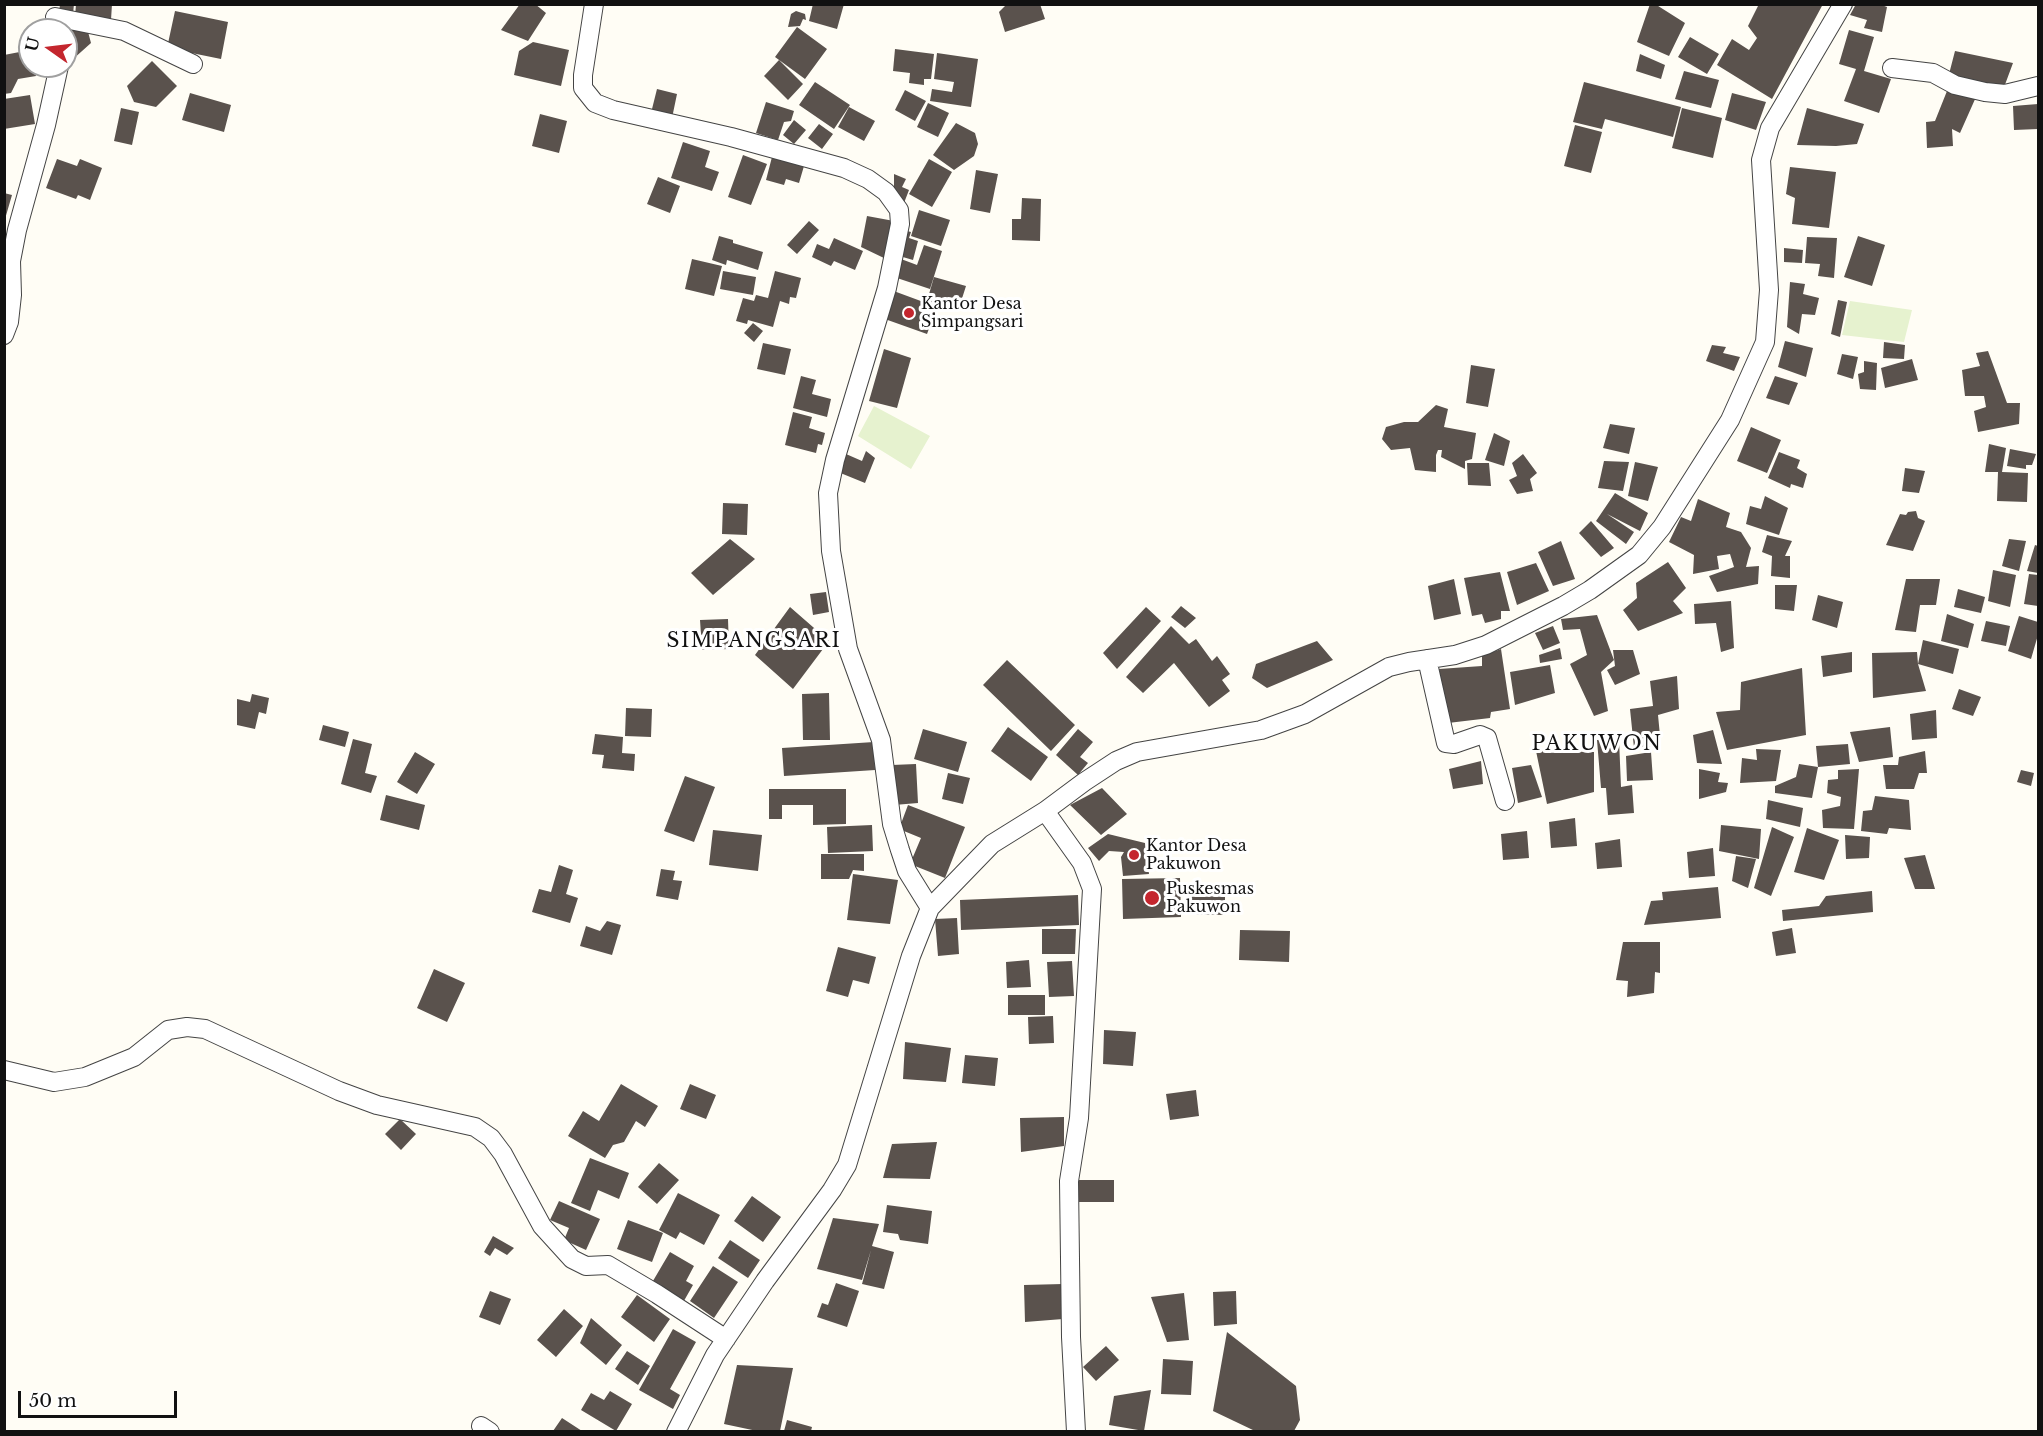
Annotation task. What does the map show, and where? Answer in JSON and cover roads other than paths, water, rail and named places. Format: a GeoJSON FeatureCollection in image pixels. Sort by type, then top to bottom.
{"type":"FeatureCollection","features":[{"type":"Feature","properties":{"kind":"street"},"geometry":{"type":"LineString","coordinates":[[594,4],[583,88],[595,104],[731,137],[844,168],[868,179],[886,192],[898,210],[900,224],[886,288],[835,460],[828,493],[831,551],[848,649],[882,740],[892,824],[900,850],[907,871],[930,908]]}},
{"type":"Feature","properties":{"kind":"street"},"geometry":{"type":"LineString","coordinates":[[676,1431],[715,1355],[832,1190],[847,1165],[911,956],[930,908],[992,844],[1045,811],[1116,761],[1137,752],[1261,730],[1305,714],[1389,667],[1455,655],[1486,645],[1563,606],[1639,555],[1668,518],[1730,420],[1765,342],[1769,290],[1761,160],[1770,129],[1842,4]]}},
{"type":"Feature","properties":{"kind":"street"},"geometry":{"type":"LineString","coordinates":[[55,17],[123,31],[194,64]]}},
{"type":"Feature","properties":{"kind":"street"},"geometry":{"type":"LineString","coordinates":[[1892,68],[1933,73],[1955,85],[1985,92],[2005,94],[2038,86]]}},
{"type":"Feature","properties":{"kind":"street"},"geometry":{"type":"LineString","coordinates":[[4,335],[9,322],[12,295],[11,261],[17,230],[56,78]]}},
{"type":"Feature","properties":{"kind":"street"},"geometry":{"type":"LineString","coordinates":[[1427,659],[1446,743],[1454,744],[1480,735],[1487,738],[1505,801]]}},
{"type":"Feature","properties":{"kind":"street"},"geometry":{"type":"LineString","coordinates":[[1045,811],[1082,863],[1092,889],[1079,1118],[1069,1181],[1071,1336],[1076,1431]]}},
{"type":"Feature","properties":{"kind":"street"},"geometry":{"type":"LineString","coordinates":[[4,1070],[54,1082],[85,1077],[134,1056],[168,1030],[188,1027],[205,1029],[339,1091],[429,1118],[475,1127],[491,1138],[503,1154],[542,1226],[572,1258],[586,1266],[608,1265],[726,1339]]}},
{"type":"Feature","properties":{"kind":"place","name":"Kantor Desa Simpangsari"},"geometry":{"type":"Point","coordinates":[909,313]}},
{"type":"Feature","properties":{"kind":"place","name":"Kantor Desa Pakuwon"},"geometry":{"type":"Point","coordinates":[1134,855]}},
{"type":"Feature","properties":{"kind":"place","name":"Puskesmas Pakuwon"},"geometry":{"type":"Point","coordinates":[1152,898]}},
{"type":"Feature","properties":{"kind":"district","name":"SIMPANGSARI"},"geometry":{"type":"Point","coordinates":[754,641]}},
{"type":"Feature","properties":{"kind":"district","name":"PAKUWON"},"geometry":{"type":"Point","coordinates":[1597,744]}}]}
